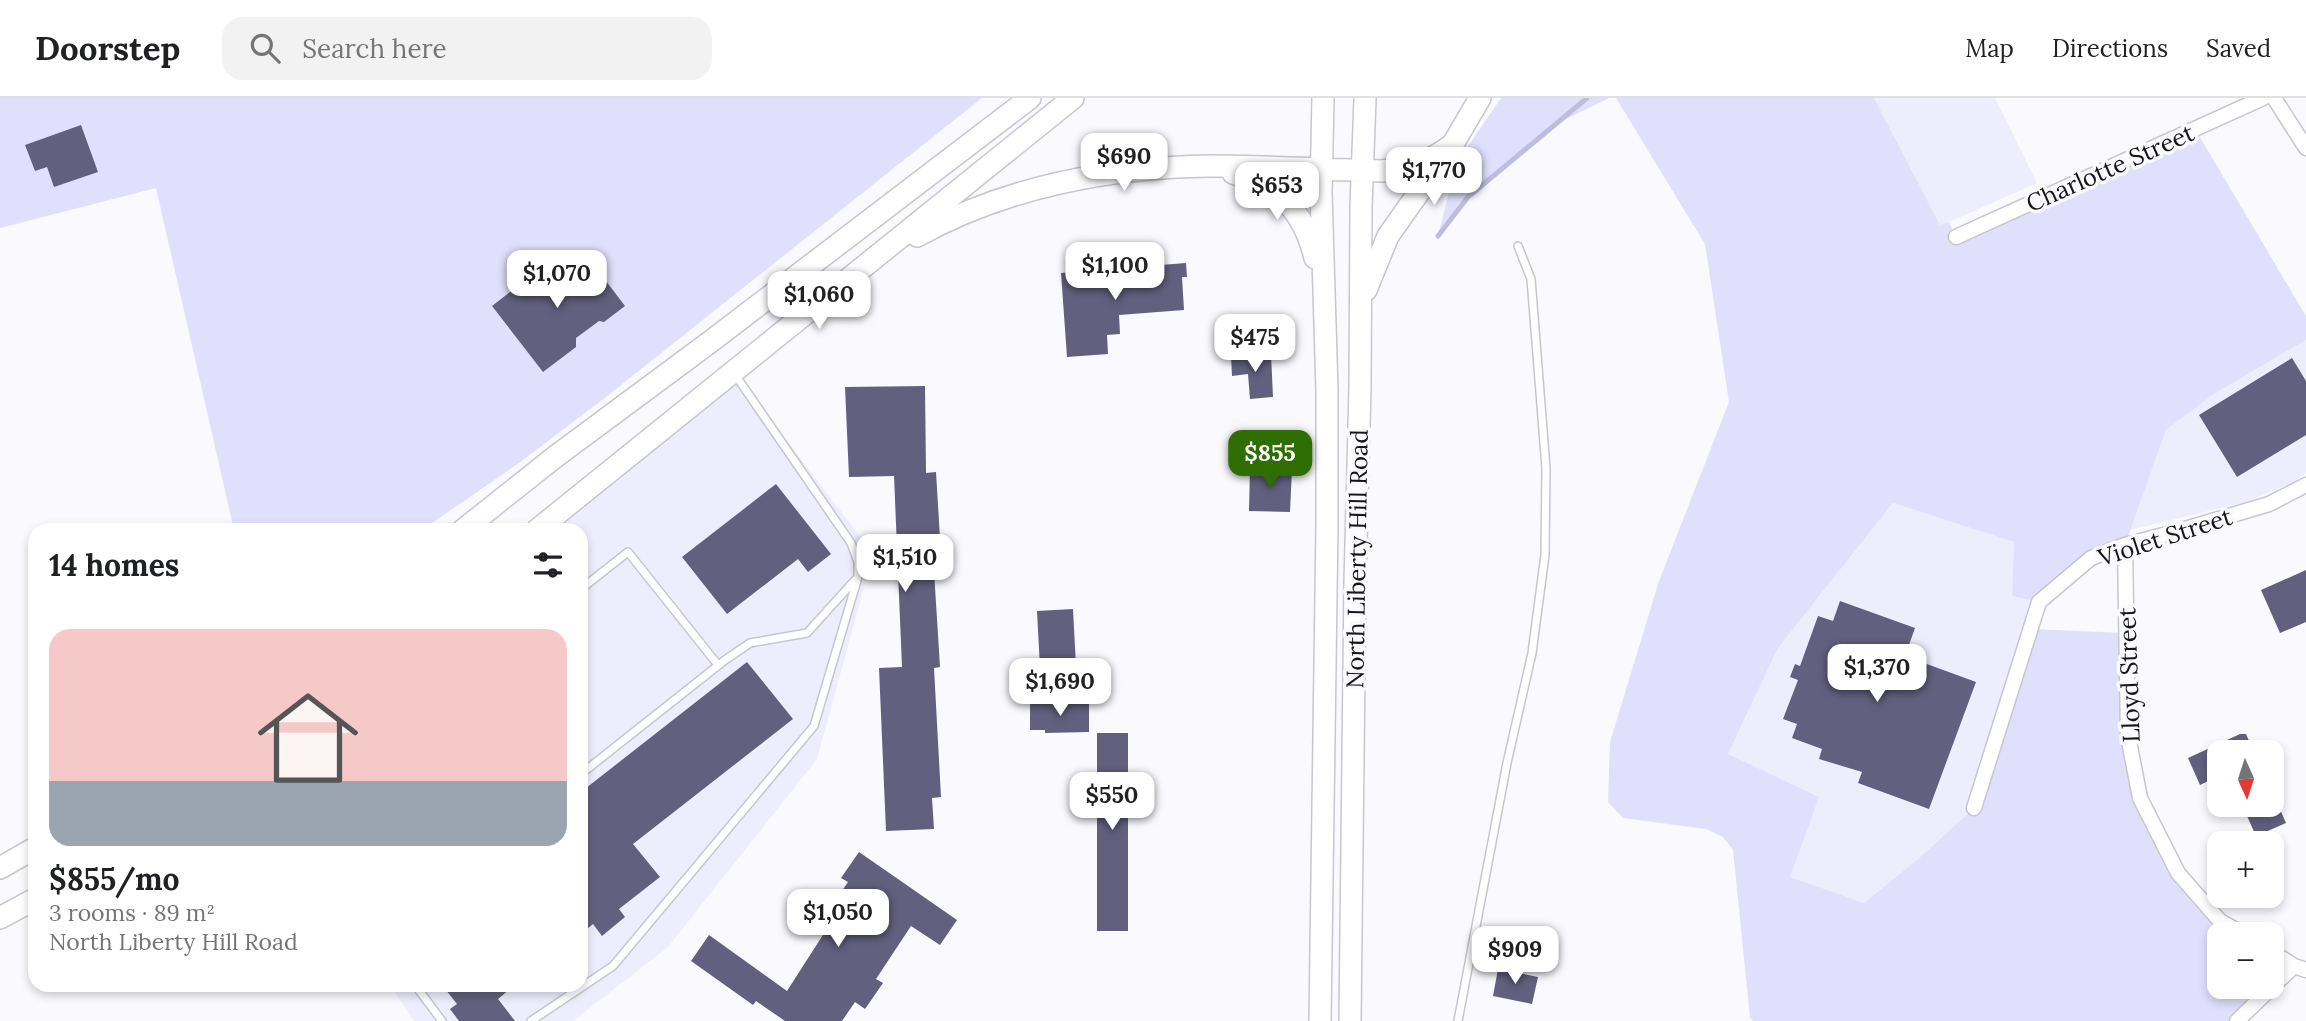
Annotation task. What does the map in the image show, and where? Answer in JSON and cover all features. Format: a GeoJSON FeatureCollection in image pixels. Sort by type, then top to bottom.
{"type":"FeatureCollection","features":[{"type":"Feature","properties":{"kind":"main road"},"geometry":{"type":"LineString","coordinates":[[472,523],[555,457],[1030,98]]}},
{"type":"Feature","properties":{"kind":"main road"},"geometry":{"type":"LineString","coordinates":[[546,523],[1073,98]]}},
{"type":"Feature","properties":{"kind":"main road","name":"North Liberty Hill Road"},"geometry":{"type":"LineString","coordinates":[[1320,1021],[1327,390],[1323,293],[1323,98]]}},
{"type":"Feature","properties":{"kind":"main road","name":"North Liberty Hill Road"},"geometry":{"type":"LineString","coordinates":[[1350,1021],[1365,98]]}},
{"type":"Feature","properties":{"kind":"main road"},"geometry":{"type":"LineString","coordinates":[[1361,306],[1377,258],[1388,236],[1453,144],[1480,98]]}},
{"type":"Feature","properties":{"kind":"main road"},"geometry":{"type":"LineString","coordinates":[[872,261],[934,227],[991,202],[1061,184],[1121,172],[1211,166],[1382,172],[1433,160],[1453,144]]}},
{"type":"Feature","properties":{"kind":"main road"},"geometry":{"type":"LineString","coordinates":[[1211,166],[1256,181],[1296,211],[1312,245],[1323,293]]}},
{"type":"Feature","properties":{"kind":"main road"},"geometry":{"type":"LineString","coordinates":[[710,342],[734,372]]}},
{"type":"Feature","properties":{"kind":"main road"},"geometry":{"type":"LineString","coordinates":[[0,868],[28,852]]}},
{"type":"Feature","properties":{"kind":"main road"},"geometry":{"type":"LineString","coordinates":[[0,918],[28,904]]}},
{"type":"Feature","properties":{"kind":"street","name":"Charlotte Street"},"geometry":{"type":"LineString","coordinates":[[1956,237],[2263,98]]}},
{"type":"Feature","properties":{"kind":"street"},"geometry":{"type":"LineString","coordinates":[[2274,98],[2304,141]]}},
{"type":"Feature","properties":{"kind":"street","name":"Violet Street"},"geometry":{"type":"LineString","coordinates":[[1974,808],[2039,602],[2091,558],[2125,545],[2269,503],[2306,485]]}},
{"type":"Feature","properties":{"kind":"street","name":"Lloyd Street"},"geometry":{"type":"LineString","coordinates":[[2125,545],[2128,736],[2140,798],[2178,873],[2222,922]]}},
{"type":"Feature","properties":{"kind":"street"},"geometry":{"type":"LineString","coordinates":[[2237,1021],[2300,968],[2284,959]]}},
{"type":"Feature","properties":{"kind":"lane"},"geometry":{"type":"LineString","coordinates":[[1458,1021],[1507,763],[1532,653],[1545,555],[1546,468],[1531,279],[1518,246]]}},
{"type":"Feature","properties":{"kind":"lane"},"geometry":{"type":"LineString","coordinates":[[588,983],[613,966],[814,726],[858,577],[858,562],[851,543],[734,372]]}},
{"type":"Feature","properties":{"kind":"lane"},"geometry":{"type":"LineString","coordinates":[[588,583],[628,552],[718,665]]}},
{"type":"Feature","properties":{"kind":"lane"},"geometry":{"type":"LineString","coordinates":[[588,768],[718,665],[750,643],[807,633],[858,577]]}},
{"type":"Feature","properties":{"kind":"lane"},"geometry":{"type":"LineString","coordinates":[[420,992],[442,1021]]}},
{"type":"Feature","properties":{"kind":"lane"},"geometry":{"type":"LineString","coordinates":[[531,1021],[574,992]]}},
{"type":"Feature","properties":{"kind":"shaded area"},"geometry":{"type":"Polygon","coordinates":[[[0,98],[982,98],[606,397],[519,463],[432,523],[232,523],[156,188],[0,228],[0,98]]]}},
{"type":"Feature","properties":{"kind":"shaded area"},"geometry":{"type":"Polygon","coordinates":[[[1501,98],[1609,98],[1550,127],[1468,197],[1438,236],[1456,164],[1501,98]]]}},
{"type":"Feature","properties":{"kind":"shaded area"},"geometry":{"type":"Polygon","coordinates":[[[1616,98],[1874,98],[1940,225],[1949,222],[1956,237],[2195,129],[2306,316],[2306,340],[2214,394],[2166,430],[2125,545],[2091,558],[2039,602],[2012,596],[2014,542],[1893,503],[1778,648],[1728,754],[1819,797],[1790,877],[1864,903],[1974,808],[2030,629],[2126,633],[2140,798],[2178,873],[2207,900],[2207,908],[2215,908],[2230,922],[2207,922],[2207,999],[2260,999],[2237,1021],[1754,1021],[1750,1018],[1733,850],[1723,837],[1706,829],[1623,818],[1608,802],[1610,742],[1659,581],[1729,402],[1705,244],[1616,98]]]}},
{"type":"Feature","properties":{"kind":"shaded area"},"geometry":{"type":"Polygon","coordinates":[[[1874,98],[1995,98],[2037,183],[1940,226],[1874,98]]]}},
{"type":"Feature","properties":{"kind":"shaded area"},"geometry":{"type":"Polygon","coordinates":[[[2306,340],[2306,473],[2293,482],[2246,502],[2130,530],[2166,430],[2214,394],[2306,340]]]}},
{"type":"Feature","properties":{"kind":"shaded area"},"geometry":{"type":"Polygon","coordinates":[[[734,372],[863,540],[868,573],[817,759],[668,947],[573,1021],[414,1021],[395,992],[588,992],[588,523],[545,523],[734,372]]]}},
{"type":"Feature","properties":{"kind":"shaded area"},"geometry":{"type":"Polygon","coordinates":[[[1893,503],[2014,542],[2012,596],[2039,602],[1974,808],[1864,903],[1790,878],[1728,754],[1778,648],[1893,503]]]}},
{"type":"Feature","properties":{"kind":"shaded area"},"geometry":{"type":"Polygon","coordinates":[[[2284,960],[2294,966],[2284,976],[2284,960]]]}},
{"type":"Feature","properties":{"kind":"building"},"geometry":{"type":"Polygon","coordinates":[[[81,125],[98,172],[54,187],[47,167],[35,171],[25,145],[81,125]]]}},
{"type":"Feature","properties":{"kind":"building"},"geometry":{"type":"Polygon","coordinates":[[[587,256],[625,306],[576,338],[576,347],[543,372],[492,306],[551,262],[559,273],[562,271],[564,274],[587,256]]]}},
{"type":"Feature","properties":{"kind":"building"},"geometry":{"type":"Polygon","coordinates":[[[1186,263],[1187,277],[1182,277],[1184,310],[1119,315],[1120,334],[1107,335],[1108,354],[1067,357],[1061,273],[1186,263]]]}},
{"type":"Feature","properties":{"kind":"building"},"geometry":{"type":"Polygon","coordinates":[[[1271,354],[1273,397],[1250,399],[1248,374],[1232,376],[1231,356],[1271,354]]]}},
{"type":"Feature","properties":{"kind":"building"},"geometry":{"type":"Polygon","coordinates":[[[2292,358],[2306,381],[2306,435],[2237,477],[2199,415],[2292,358]]]}},
{"type":"Feature","properties":{"kind":"building"},"geometry":{"type":"Polygon","coordinates":[[[925,386],[926,473],[936,472],[942,571],[934,571],[940,667],[934,668],[941,797],[932,798],[934,829],[886,831],[879,668],[902,667],[894,476],[849,477],[845,387],[925,386]]]}},
{"type":"Feature","properties":{"kind":"building"},"geometry":{"type":"Polygon","coordinates":[[[1250,467],[1292,469],[1290,512],[1249,511],[1250,467]]]}},
{"type":"Feature","properties":{"kind":"building"},"geometry":{"type":"Polygon","coordinates":[[[776,484],[831,554],[808,572],[798,559],[727,614],[682,557],[776,484]]]}},
{"type":"Feature","properties":{"kind":"building"},"geometry":{"type":"Polygon","coordinates":[[[2306,570],[2306,622],[2280,633],[2261,590],[2306,570]]]}},
{"type":"Feature","properties":{"kind":"building"},"geometry":{"type":"Polygon","coordinates":[[[1840,601],[1915,628],[1905,656],[1976,682],[1929,809],[1858,783],[1862,772],[1819,759],[1822,749],[1792,738],[1797,724],[1783,719],[1798,680],[1790,677],[1795,664],[1800,666],[1818,616],[1833,621],[1840,601]]]}},
{"type":"Feature","properties":{"kind":"building"},"geometry":{"type":"Polygon","coordinates":[[[1073,609],[1076,666],[1040,668],[1037,611],[1073,609]]]}},
{"type":"Feature","properties":{"kind":"building"},"geometry":{"type":"Polygon","coordinates":[[[747,662],[793,719],[633,844],[660,877],[619,909],[625,917],[602,936],[593,924],[588,928],[588,787],[747,662]]]}},
{"type":"Feature","properties":{"kind":"building"},"geometry":{"type":"Polygon","coordinates":[[[1089,703],[1089,732],[1045,733],[1045,730],[1030,730],[1030,704],[1089,703]]]}},
{"type":"Feature","properties":{"kind":"building"},"geometry":{"type":"Polygon","coordinates":[[[1097,733],[1128,733],[1128,931],[1097,931],[1097,733]]]}},
{"type":"Feature","properties":{"kind":"building"},"geometry":{"type":"Polygon","coordinates":[[[2246,734],[2249,740],[2227,740],[2246,734]]]}},
{"type":"Feature","properties":{"kind":"building"},"geometry":{"type":"Polygon","coordinates":[[[2207,749],[2207,782],[2200,785],[2188,758],[2207,749]]]}},
{"type":"Feature","properties":{"kind":"building"},"geometry":{"type":"Polygon","coordinates":[[[2247,817],[2283,817],[2286,823],[2268,831],[2254,831],[2247,817]]]}},
{"type":"Feature","properties":{"kind":"building"},"geometry":{"type":"Polygon","coordinates":[[[859,852],[957,920],[940,945],[911,926],[876,979],[883,983],[865,1009],[855,1002],[842,1021],[785,1021],[756,1001],[753,1005],[691,961],[709,935],[787,991],[828,927],[821,922],[848,882],[841,878],[859,852]]]}},
{"type":"Feature","properties":{"kind":"building"},"geometry":{"type":"Polygon","coordinates":[[[1498,969],[1538,977],[1532,1004],[1493,996],[1498,969]]]}},
{"type":"Feature","properties":{"kind":"building"},"geometry":{"type":"Polygon","coordinates":[[[448,992],[506,992],[498,999],[515,1021],[459,1021],[450,1009],[457,1004],[448,992]]]}},
{"type":"Feature","properties":{"kind":"waterway"},"geometry":{"type":"LineString","coordinates":[[1438,236],[1468,197],[1587,98]]}}]}
